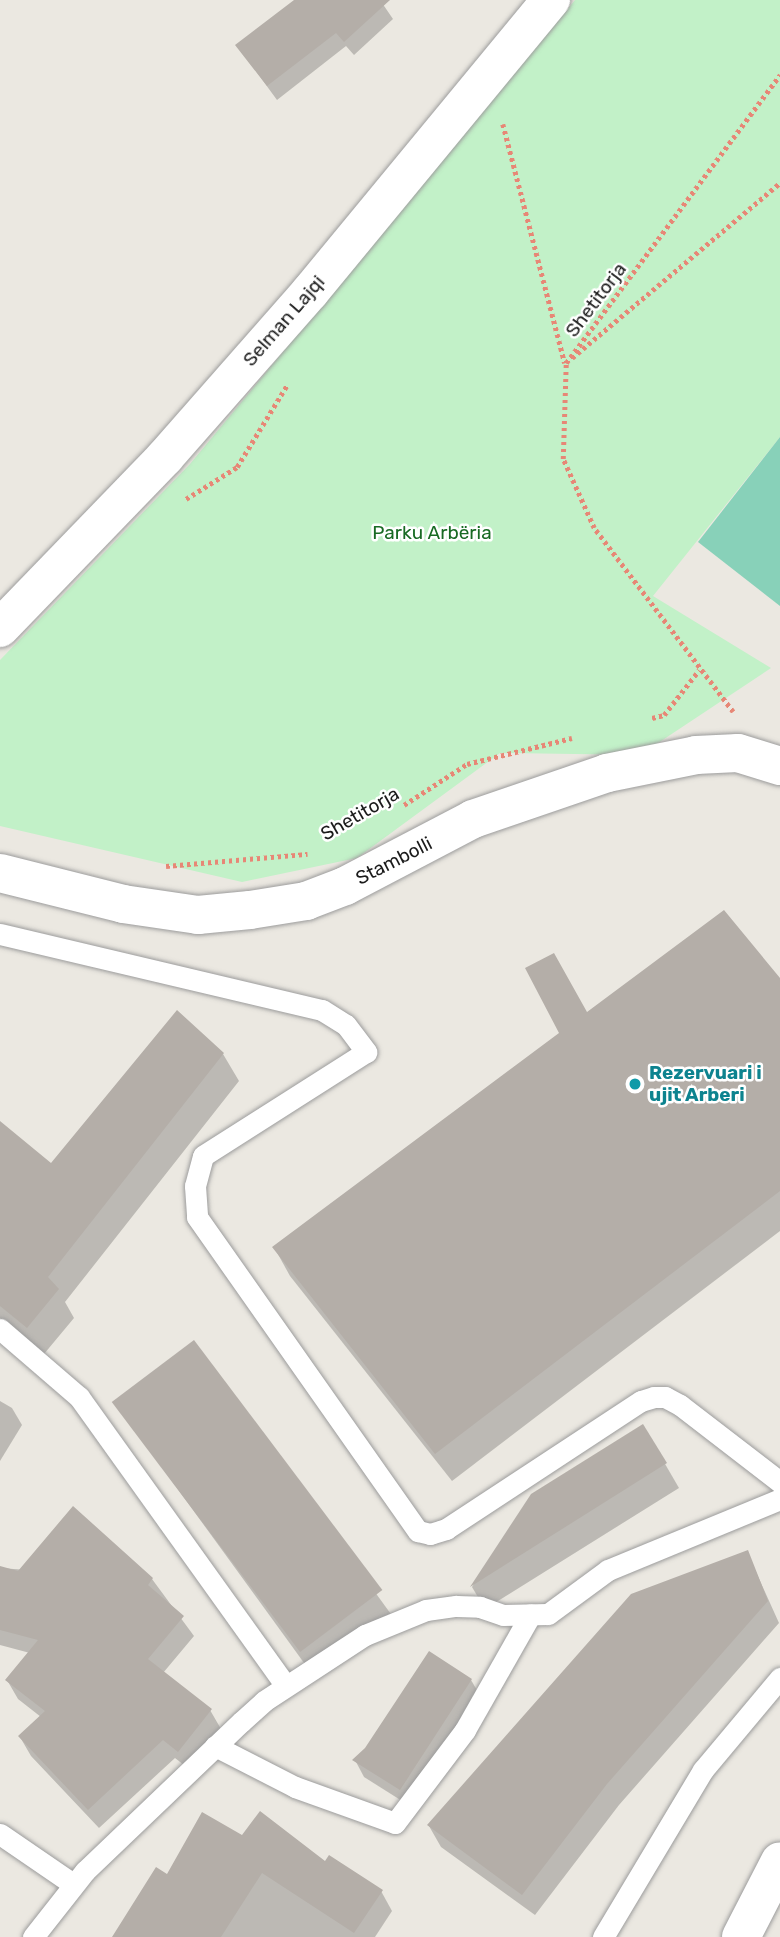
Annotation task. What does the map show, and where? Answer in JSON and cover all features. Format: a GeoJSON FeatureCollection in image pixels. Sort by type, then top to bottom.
{"type":"FeatureCollection","features":[{"type":"Feature","properties":{"kind":"street","name":"Selman Lajqi"},"geometry":{"type":"LineString","coordinates":[[0,628],[165,457],[490,76],[551,0]]}},
{"type":"Feature","properties":{"kind":"street","name":"Stambolli"},"geometry":{"type":"LineString","coordinates":[[0,873],[123,904],[186,913],[250,910],[306,901],[345,886],[473,819],[607,773],[696,755],[738,753],[778,765]]}},
{"type":"Feature","properties":{"kind":"street"},"geometry":{"type":"LineString","coordinates":[[741,1937],[780,1861]]}},
{"type":"Feature","properties":{"kind":"lane"},"geometry":{"type":"LineString","coordinates":[[0,934],[322,1010],[346,1025],[366,1052],[203,1156],[195,1186],[197,1217],[418,1531],[430,1534],[446,1528],[641,1401],[653,1397],[665,1397],[680,1405],[780,1482]]}},
{"type":"Feature","properties":{"kind":"lane"},"geometry":{"type":"LineString","coordinates":[[0,1329],[79,1397],[286,1686]]}},
{"type":"Feature","properties":{"kind":"lane"},"geometry":{"type":"LineString","coordinates":[[33,1937],[73,1884],[215,1746],[286,1686],[365,1635],[426,1610],[468,1606],[503,1615],[548,1614],[608,1570],[780,1499]]}},
{"type":"Feature","properties":{"kind":"lane"},"geometry":{"type":"LineString","coordinates":[[215,1746],[295,1787],[395,1823],[465,1730],[531,1614]]}},
{"type":"Feature","properties":{"kind":"lane"},"geometry":{"type":"LineString","coordinates":[[603,1937],[703,1770],[780,1678]]}},
{"type":"Feature","properties":{"kind":"lane"},"geometry":{"type":"LineString","coordinates":[[0,1834],[73,1884]]}},
{"type":"Feature","properties":{"kind":"path","name":"Shetitorja"},"geometry":{"type":"LineString","coordinates":[[778,765],[699,670],[594,528],[563,459],[566,363],[780,75]]}},
{"type":"Feature","properties":{"kind":"path"},"geometry":{"type":"LineString","coordinates":[[490,76],[566,363],[780,183]]}},
{"type":"Feature","properties":{"kind":"path"},"geometry":{"type":"LineString","coordinates":[[641,720],[664,715],[699,670]]}},
{"type":"Feature","properties":{"kind":"path","name":"Shetitorja"},"geometry":{"type":"LineString","coordinates":[[399,808],[467,764],[575,737]]}},
{"type":"Feature","properties":{"kind":"path","name":"Shetitorja"},"geometry":{"type":"LineString","coordinates":[[153,867],[317,853]]}},
{"type":"Feature","properties":{"kind":"green space","name":"Parku Arbëria"},"geometry":{"type":"Polygon","coordinates":[[[575,0],[780,0],[780,437],[653,596],[771,668],[640,755],[500,753],[357,858],[242,882],[0,826],[0,660],[190,464],[575,0]]]}},
{"type":"Feature","properties":{"kind":"green space"},"geometry":{"type":"Polygon","coordinates":[[[780,437],[780,606],[698,542],[780,437]]]}},
{"type":"Feature","properties":{"kind":"building"},"geometry":{"type":"Polygon","coordinates":[[[294,0],[390,0],[344,42],[336,33],[267,86],[235,45],[294,0]]]}},
{"type":"Feature","properties":{"kind":"building","name":"Rezervuari i ujit Arberi"},"geometry":{"type":"Polygon","coordinates":[[[724,910],[780,978],[780,1191],[435,1454],[272,1247],[559,1033],[525,968],[554,953],[587,1012],[724,910]]]}},
{"type":"Feature","properties":{"kind":"building"},"geometry":{"type":"Polygon","coordinates":[[[177,1010],[224,1053],[48,1277],[59,1289],[27,1328],[0,1306],[0,1121],[51,1163],[177,1010]]]}},
{"type":"Feature","properties":{"kind":"building"},"geometry":{"type":"Polygon","coordinates":[[[194,1340],[382,1590],[300,1652],[112,1402],[194,1340]]]}},
{"type":"Feature","properties":{"kind":"building"},"geometry":{"type":"Polygon","coordinates":[[[643,1424],[667,1463],[470,1587],[531,1494],[643,1424]]]}},
{"type":"Feature","properties":{"kind":"building"},"geometry":{"type":"Polygon","coordinates":[[[73,1506],[153,1578],[148,1585],[184,1616],[148,1659],[212,1709],[178,1752],[163,1740],[88,1810],[18,1736],[45,1711],[5,1680],[38,1640],[0,1630],[0,1566],[18,1571],[73,1506]]]}},
{"type":"Feature","properties":{"kind":"building"},"geometry":{"type":"Polygon","coordinates":[[[748,1550],[768,1601],[607,1784],[522,1895],[427,1825],[631,1594],[748,1550]]]}},
{"type":"Feature","properties":{"kind":"building"},"geometry":{"type":"Polygon","coordinates":[[[429,1651],[472,1679],[400,1790],[352,1760],[365,1748],[429,1651]]]}},
{"type":"Feature","properties":{"kind":"building"},"geometry":{"type":"Polygon","coordinates":[[[260,1811],[325,1861],[329,1855],[383,1890],[354,1933],[262,1873],[221,1937],[112,1937],[156,1867],[167,1874],[202,1812],[242,1835],[260,1811]]]}},
{"type":"Feature","properties":{"kind":"place","name":"Rezervuari i ujit Arberi"},"geometry":{"type":"Point","coordinates":[635,1084]}}]}
